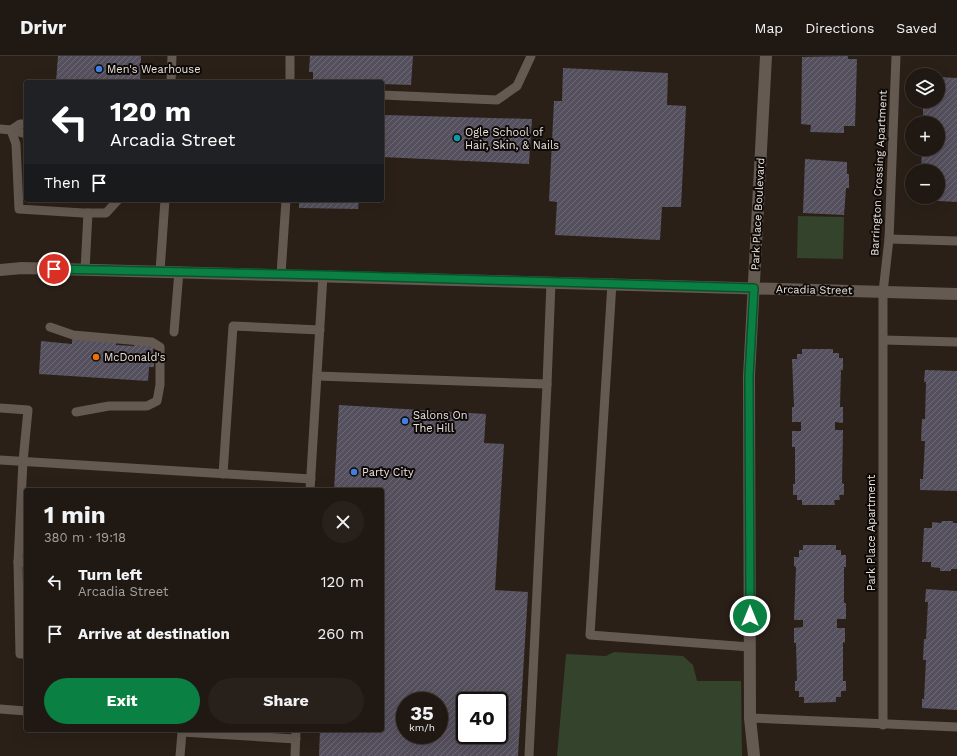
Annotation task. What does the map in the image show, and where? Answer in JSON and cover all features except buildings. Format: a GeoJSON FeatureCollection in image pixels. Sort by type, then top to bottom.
{"type":"FeatureCollection","features":[{"type":"Feature","properties":{"kind":"street","name":"Park Place Boulevard"},"geometry":{"type":"LineString","coordinates":[[754,756],[750,718],[749,376],[766,56]]}},
{"type":"Feature","properties":{"kind":"street","name":"Arcadia Street"},"geometry":{"type":"LineString","coordinates":[[0,260],[22,268]]}},
{"type":"Feature","properties":{"kind":"street","name":"Arcadia Street"},"geometry":{"type":"LineString","coordinates":[[0,270],[22,268],[179,271],[957,294]]}},
{"type":"Feature","properties":{"kind":"lane"},"geometry":{"type":"LineString","coordinates":[[171,80],[172,56]]}},
{"type":"Feature","properties":{"kind":"lane"},"geometry":{"type":"LineString","coordinates":[[290,56],[290,80]]}},
{"type":"Feature","properties":{"kind":"lane"},"geometry":{"type":"LineString","coordinates":[[384,95],[497,100],[517,86],[531,56]]}},
{"type":"Feature","properties":{"kind":"lane","name":"Barrington Crossing Apartment"},"geometry":{"type":"LineString","coordinates":[[883,292],[889,239],[896,56]]}},
{"type":"Feature","properties":{"kind":"lane"},"geometry":{"type":"LineString","coordinates":[[11,130],[20,124],[24,124]]}},
{"type":"Feature","properties":{"kind":"lane"},"geometry":{"type":"LineString","coordinates":[[0,129],[24,133]]}},
{"type":"Feature","properties":{"kind":"lane"},"geometry":{"type":"LineString","coordinates":[[11,130],[16,144],[19,209],[88,213],[106,212],[116,202]]}},
{"type":"Feature","properties":{"kind":"lane"},"geometry":{"type":"LineString","coordinates":[[106,212],[108,202]]}},
{"type":"Feature","properties":{"kind":"lane"},"geometry":{"type":"LineString","coordinates":[[160,271],[165,202]]}},
{"type":"Feature","properties":{"kind":"lane"},"geometry":{"type":"LineString","coordinates":[[281,274],[286,202]]}},
{"type":"Feature","properties":{"kind":"lane"},"geometry":{"type":"LineString","coordinates":[[85,270],[88,213]]}},
{"type":"Feature","properties":{"kind":"lane"},"geometry":{"type":"LineString","coordinates":[[889,239],[957,241]]}},
{"type":"Feature","properties":{"kind":"lane"},"geometry":{"type":"LineString","coordinates":[[174,332],[179,271]]}},
{"type":"Feature","properties":{"kind":"lane"},"geometry":{"type":"LineString","coordinates":[[310,488],[323,275]]}},
{"type":"Feature","properties":{"kind":"lane"},"geometry":{"type":"LineString","coordinates":[[529,756],[551,282]]}},
{"type":"Feature","properties":{"kind":"lane"},"geometry":{"type":"LineString","coordinates":[[612,283],[590,635],[750,648]]}},
{"type":"Feature","properties":{"kind":"lane","name":"Park Place Apartment"},"geometry":{"type":"LineString","coordinates":[[883,292],[883,725]]}},
{"type":"Feature","properties":{"kind":"lane"},"geometry":{"type":"LineString","coordinates":[[223,474],[232,326],[320,330]]}},
{"type":"Feature","properties":{"kind":"lane"},"geometry":{"type":"LineString","coordinates":[[50,327],[73,336],[152,342],[160,347],[160,385],[157,400],[147,406],[109,406],[76,412]]}},
{"type":"Feature","properties":{"kind":"lane"},"geometry":{"type":"LineString","coordinates":[[884,340],[957,342]]}},
{"type":"Feature","properties":{"kind":"lane"},"geometry":{"type":"LineString","coordinates":[[317,376],[547,384]]}},
{"type":"Feature","properties":{"kind":"lane"},"geometry":{"type":"LineString","coordinates":[[0,408],[28,410],[23,461],[20,654],[24,654]]}},
{"type":"Feature","properties":{"kind":"lane"},"geometry":{"type":"LineString","coordinates":[[0,460],[311,480]]}},
{"type":"Feature","properties":{"kind":"lane"},"geometry":{"type":"LineString","coordinates":[[0,709],[24,711]]}},
{"type":"Feature","properties":{"kind":"lane"},"geometry":{"type":"LineString","coordinates":[[750,718],[883,725],[957,727]]}},
{"type":"Feature","properties":{"kind":"lane"},"geometry":{"type":"LineString","coordinates":[[180,756],[181,732]]}},
{"type":"Feature","properties":{"kind":"lane"},"geometry":{"type":"LineString","coordinates":[[219,732],[296,734],[295,756]]}},
{"type":"Feature","properties":{"kind":"green space"},"geometry":{"type":"Polygon","coordinates":[[[798,216],[844,217],[843,259],[797,258],[798,216]]]}},
{"type":"Feature","properties":{"kind":"green space"},"geometry":{"type":"Polygon","coordinates":[[[614,652],[683,656],[693,665],[697,681],[741,681],[742,756],[557,756],[566,654],[606,656],[614,652]]]}},
{"type":"Feature","properties":{"kind":"place","name":"Men's Wearhouse"},"geometry":{"type":"Point","coordinates":[99,69]}},
{"type":"Feature","properties":{"kind":"place","name":"Ogle School of Hair, Skin, & Nails"},"geometry":{"type":"Point","coordinates":[457,138]}},
{"type":"Feature","properties":{"kind":"place","name":"McDonald's"},"geometry":{"type":"Point","coordinates":[96,357]}},
{"type":"Feature","properties":{"kind":"place","name":"Salons On The Hill"},"geometry":{"type":"Point","coordinates":[405,421]}},
{"type":"Feature","properties":{"kind":"place","name":"Party City"},"geometry":{"type":"Point","coordinates":[354,472]}},
{"type":"Feature","properties":{"kind":"route"},"geometry":{"type":"LineString","coordinates":[[54,269],[179,271],[754,288],[749,376],[750,616]]}}]}
